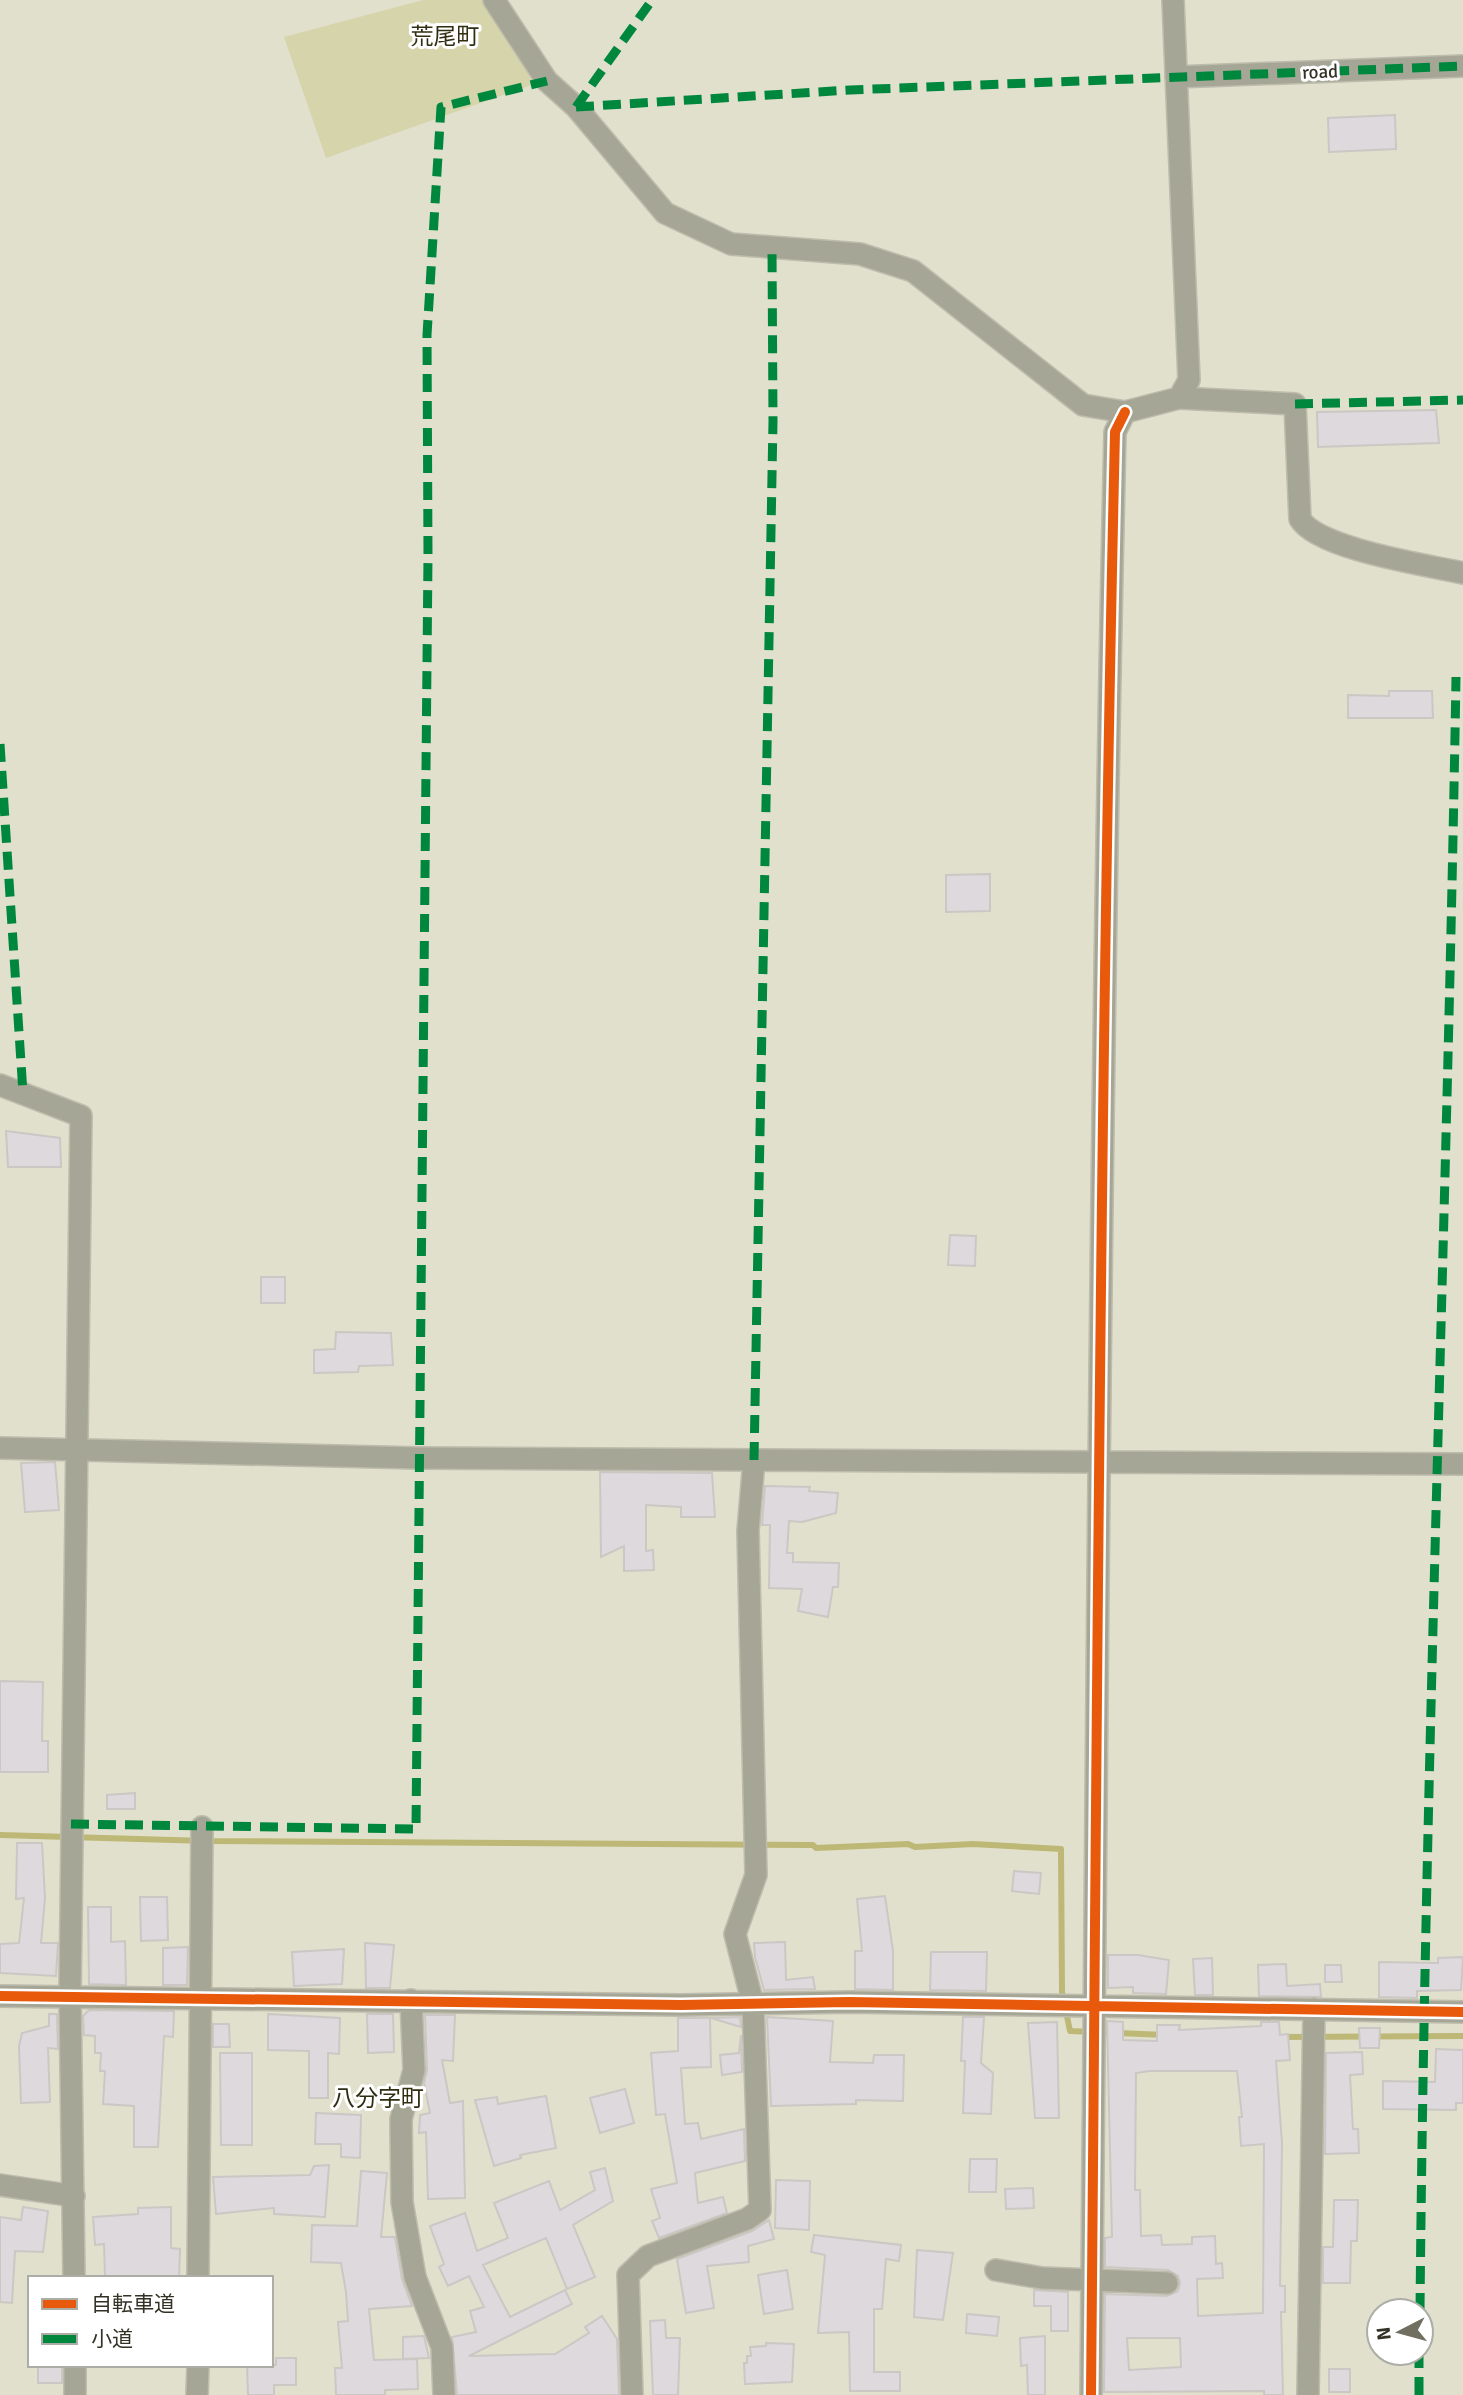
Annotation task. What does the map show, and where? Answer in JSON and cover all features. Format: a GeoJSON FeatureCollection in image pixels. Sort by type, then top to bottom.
{"type":"FeatureCollection","features":[{"type":"Feature","properties":{"kind":"street"},"geometry":{"type":"LineString","coordinates":[[494,0],[547,81],[576,107],[665,213],[731,244],[860,254],[913,271],[1083,405],[1125,412],[1179,398],[1295,404],[1300,519],[1307,531],[1366,552],[1463,573]]}},
{"type":"Feature","properties":{"kind":"street"},"geometry":{"type":"LineString","coordinates":[[1173,0],[1189,380],[1179,398]]}},
{"type":"Feature","properties":{"kind":"street","name":"road"},"geometry":{"type":"LineString","coordinates":[[1176,77],[1463,65]]}},
{"type":"Feature","properties":{"kind":"street"},"geometry":{"type":"LineString","coordinates":[[1091,2395],[1098,1462],[1114,472],[1115,432],[1125,412]]}},
{"type":"Feature","properties":{"kind":"street"},"geometry":{"type":"LineString","coordinates":[[0,1084],[81,1116],[70,1996],[74,2276]]}},
{"type":"Feature","properties":{"kind":"street"},"geometry":{"type":"LineString","coordinates":[[0,1448],[418,1458],[1463,1464]]}},
{"type":"Feature","properties":{"kind":"street"},"geometry":{"type":"LineString","coordinates":[[632,2395],[628,2275],[648,2256],[747,2219],[760,2210],[753,2004],[735,1934],[756,1875],[748,1531],[754,1460]]}},
{"type":"Feature","properties":{"kind":"street"},"geometry":{"type":"LineString","coordinates":[[198,2276],[202,1827]]}},
{"type":"Feature","properties":{"kind":"street"},"geometry":{"type":"LineString","coordinates":[[0,1996],[753,2004],[849,2002],[1093,2007],[1314,2017],[1463,2012]]}},
{"type":"Feature","properties":{"kind":"street"},"geometry":{"type":"LineString","coordinates":[[411,2000],[414,2070],[401,2119],[402,2202],[415,2277],[442,2347],[444,2395]]}},
{"type":"Feature","properties":{"kind":"street"},"geometry":{"type":"LineString","coordinates":[[1308,2395],[1314,2017]]}},
{"type":"Feature","properties":{"kind":"street"},"geometry":{"type":"LineString","coordinates":[[0,2185],[74,2196]]}},
{"type":"Feature","properties":{"kind":"street"},"geometry":{"type":"LineString","coordinates":[[996,2270],[1042,2278],[1167,2283]]}},
{"type":"Feature","properties":{"kind":"street"},"geometry":{"type":"LineString","coordinates":[[75,2367],[75,2395]]}},
{"type":"Feature","properties":{"kind":"street"},"geometry":{"type":"LineString","coordinates":[[198,2367],[198,2395]]}},
{"type":"Feature","properties":{"kind":"shaded area"},"geometry":{"type":"Polygon","coordinates":[[[423,0],[493,0],[537,83],[326,158],[284,37],[423,0]]]}},
{"type":"Feature","properties":{"kind":"building"},"geometry":{"type":"Polygon","coordinates":[[[1395,115],[1396,149],[1329,152],[1328,118],[1395,115]]]}},
{"type":"Feature","properties":{"kind":"building"},"geometry":{"type":"Polygon","coordinates":[[[1436,410],[1439,443],[1318,447],[1317,412],[1436,410]]]}},
{"type":"Feature","properties":{"kind":"building"},"geometry":{"type":"Polygon","coordinates":[[[1389,691],[1432,691],[1433,718],[1348,718],[1348,695],[1389,696],[1389,691]]]}},
{"type":"Feature","properties":{"kind":"building"},"geometry":{"type":"Polygon","coordinates":[[[990,874],[990,911],[946,912],[946,875],[990,874]]]}},
{"type":"Feature","properties":{"kind":"building"},"geometry":{"type":"Polygon","coordinates":[[[6,1131],[60,1138],[61,1167],[8,1167],[6,1131]]]}},
{"type":"Feature","properties":{"kind":"building"},"geometry":{"type":"Polygon","coordinates":[[[950,1235],[976,1236],[975,1266],[948,1265],[950,1235]]]}},
{"type":"Feature","properties":{"kind":"building"},"geometry":{"type":"Polygon","coordinates":[[[261,1277],[285,1277],[285,1303],[261,1303],[261,1277]]]}},
{"type":"Feature","properties":{"kind":"building"},"geometry":{"type":"Polygon","coordinates":[[[336,1332],[391,1333],[393,1365],[359,1366],[358,1372],[314,1373],[314,1350],[335,1349],[336,1332]]]}},
{"type":"Feature","properties":{"kind":"building"},"geometry":{"type":"Polygon","coordinates":[[[55,1462],[59,1510],[25,1512],[21,1463],[55,1462]]]}},
{"type":"Feature","properties":{"kind":"building"},"geometry":{"type":"Polygon","coordinates":[[[600,1472],[712,1473],[715,1517],[681,1517],[681,1507],[646,1505],[646,1551],[653,1550],[654,1570],[624,1571],[624,1546],[601,1557],[600,1472]]]}},
{"type":"Feature","properties":{"kind":"building"},"geometry":{"type":"Polygon","coordinates":[[[765,1486],[810,1487],[809,1491],[838,1493],[836,1513],[802,1522],[789,1521],[787,1553],[793,1553],[793,1562],[839,1563],[838,1587],[833,1587],[828,1617],[798,1611],[802,1589],[769,1588],[770,1525],[762,1525],[765,1486]]]}},
{"type":"Feature","properties":{"kind":"building"},"geometry":{"type":"Polygon","coordinates":[[[0,1681],[43,1682],[42,1741],[48,1741],[48,1772],[0,1772],[0,1681]]]}},
{"type":"Feature","properties":{"kind":"building"},"geometry":{"type":"Polygon","coordinates":[[[135,1793],[135,1809],[107,1809],[107,1795],[135,1793]]]}},
{"type":"Feature","properties":{"kind":"building"},"geometry":{"type":"Polygon","coordinates":[[[17,1843],[42,1843],[45,1898],[41,1943],[58,1943],[56,1976],[0,1973],[0,1944],[19,1943],[24,1898],[16,1899],[17,1843]]]}},
{"type":"Feature","properties":{"kind":"building"},"geometry":{"type":"Polygon","coordinates":[[[1014,1871],[1041,1873],[1039,1894],[1012,1891],[1014,1871]]]}},
{"type":"Feature","properties":{"kind":"building"},"geometry":{"type":"Polygon","coordinates":[[[885,1896],[893,1951],[893,1990],[855,1989],[855,1951],[862,1951],[857,1899],[885,1896]]]}},
{"type":"Feature","properties":{"kind":"building"},"geometry":{"type":"Polygon","coordinates":[[[140,1897],[167,1897],[168,1940],[141,1941],[140,1897]]]}},
{"type":"Feature","properties":{"kind":"building"},"geometry":{"type":"Polygon","coordinates":[[[88,1907],[111,1907],[111,1942],[125,1941],[126,1985],[89,1984],[88,1907]]]}},
{"type":"Feature","properties":{"kind":"building"},"geometry":{"type":"Polygon","coordinates":[[[785,1942],[786,1980],[813,1977],[815,1989],[764,1990],[754,1943],[785,1942]]]}},
{"type":"Feature","properties":{"kind":"building"},"geometry":{"type":"Polygon","coordinates":[[[365,1943],[394,1945],[390,1988],[366,1988],[365,1943]]]}},
{"type":"Feature","properties":{"kind":"building"},"geometry":{"type":"Polygon","coordinates":[[[188,1947],[187,1985],[163,1985],[163,1948],[188,1947]]]}},
{"type":"Feature","properties":{"kind":"building"},"geometry":{"type":"Polygon","coordinates":[[[344,1949],[342,1984],[294,1986],[292,1952],[344,1949]]]}},
{"type":"Feature","properties":{"kind":"building"},"geometry":{"type":"Polygon","coordinates":[[[931,1952],[987,1952],[986,1991],[930,1990],[931,1952]]]}},
{"type":"Feature","properties":{"kind":"building"},"geometry":{"type":"Polygon","coordinates":[[[1108,1955],[1138,1955],[1169,1960],[1166,1994],[1133,1993],[1133,1987],[1108,1988],[1108,1955]]]}},
{"type":"Feature","properties":{"kind":"building"},"geometry":{"type":"Polygon","coordinates":[[[1463,1957],[1461,1990],[1417,1991],[1417,1998],[1379,1997],[1379,1962],[1438,1963],[1438,1958],[1463,1957]]]}},
{"type":"Feature","properties":{"kind":"building"},"geometry":{"type":"Polygon","coordinates":[[[1212,1958],[1213,1995],[1195,1995],[1193,1959],[1212,1958]]]}},
{"type":"Feature","properties":{"kind":"building"},"geometry":{"type":"Polygon","coordinates":[[[1286,1964],[1287,1986],[1320,1984],[1321,1997],[1259,1996],[1258,1965],[1286,1964]]]}},
{"type":"Feature","properties":{"kind":"building"},"geometry":{"type":"Polygon","coordinates":[[[1325,1965],[1341,1965],[1342,1982],[1325,1982],[1325,1965]]]}},
{"type":"Feature","properties":{"kind":"building"},"geometry":{"type":"Polygon","coordinates":[[[89,2010],[174,2011],[173,2037],[164,2036],[158,2147],[134,2147],[134,2106],[103,2104],[105,2071],[100,2071],[101,2053],[95,2053],[95,2036],[84,2035],[83,2016],[89,2010]]]}},
{"type":"Feature","properties":{"kind":"building"},"geometry":{"type":"Polygon","coordinates":[[[49,2014],[57,2014],[58,2049],[48,2048],[50,2102],[21,2103],[19,2046],[22,2033],[49,2026],[49,2014]]]}},
{"type":"Feature","properties":{"kind":"building"},"geometry":{"type":"Polygon","coordinates":[[[268,2014],[340,2018],[339,2054],[328,2053],[328,2098],[309,2098],[309,2051],[268,2050],[268,2014]]]}},
{"type":"Feature","properties":{"kind":"building"},"geometry":{"type":"Polygon","coordinates":[[[367,2014],[393,2014],[394,2052],[368,2053],[367,2014]]]}},
{"type":"Feature","properties":{"kind":"building"},"geometry":{"type":"Polygon","coordinates":[[[425,2015],[455,2015],[453,2061],[442,2060],[450,2103],[463,2101],[465,2198],[428,2199],[426,2132],[419,2133],[420,2115],[430,2113],[424,2083],[427,2070],[425,2015]]]}},
{"type":"Feature","properties":{"kind":"building"},"geometry":{"type":"Polygon","coordinates":[[[740,2017],[741,2027],[711,2018],[740,2017]]]}},
{"type":"Feature","properties":{"kind":"building"},"geometry":{"type":"Polygon","coordinates":[[[767,2017],[833,2021],[830,2062],[873,2063],[874,2055],[904,2055],[903,2101],[856,2100],[856,2104],[771,2106],[767,2017]]]}},
{"type":"Feature","properties":{"kind":"building"},"geometry":{"type":"Polygon","coordinates":[[[963,2017],[984,2017],[981,2063],[993,2073],[991,2114],[963,2113],[963,2017]]]}},
{"type":"Feature","properties":{"kind":"building"},"geometry":{"type":"Polygon","coordinates":[[[678,2018],[710,2018],[711,2067],[681,2068],[685,2124],[698,2123],[701,2139],[744,2129],[745,2161],[695,2173],[698,2203],[723,2197],[727,2213],[659,2238],[652,2221],[660,2218],[651,2189],[677,2183],[665,2114],[656,2115],[651,2053],[678,2051],[678,2018]]]}},
{"type":"Feature","properties":{"kind":"building"},"geometry":{"type":"Polygon","coordinates":[[[1107,2021],[1123,2022],[1123,2040],[1157,2041],[1157,2025],[1180,2025],[1179,2030],[1261,2026],[1261,2022],[1279,2022],[1280,2035],[1288,2034],[1290,2060],[1276,2061],[1282,2143],[1280,2286],[1285,2286],[1285,2312],[1281,2312],[1283,2395],[1264,2395],[1264,2391],[1104,2392],[1105,2294],[1167,2296],[1178,2291],[1180,2283],[1178,2276],[1168,2270],[1105,2267],[1105,2238],[1112,2237],[1107,2021]],[[1237,2071],[1136,2073],[1135,2190],[1140,2190],[1141,2236],[1161,2235],[1162,2245],[1192,2244],[1192,2237],[1215,2236],[1216,2264],[1222,2263],[1223,2278],[1197,2279],[1198,2316],[1263,2313],[1264,2144],[1241,2146],[1239,2117],[1242,2117],[1237,2071]],[[1127,2338],[1129,2370],[1181,2367],[1180,2338],[1127,2338]]]}},
{"type":"Feature","properties":{"kind":"building"},"geometry":{"type":"Polygon","coordinates":[[[1057,2022],[1059,2118],[1035,2118],[1028,2023],[1057,2022]]]}},
{"type":"Feature","properties":{"kind":"building"},"geometry":{"type":"Polygon","coordinates":[[[213,2024],[229,2024],[230,2047],[213,2047],[213,2024]]]}},
{"type":"Feature","properties":{"kind":"building"},"geometry":{"type":"Polygon","coordinates":[[[1359,2028],[1380,2028],[1379,2048],[1360,2048],[1359,2028]]]}},
{"type":"Feature","properties":{"kind":"building"},"geometry":{"type":"Polygon","coordinates":[[[741,2035],[742,2072],[722,2075],[720,2055],[739,2053],[741,2035]]]}},
{"type":"Feature","properties":{"kind":"building"},"geometry":{"type":"Polygon","coordinates":[[[1436,2049],[1463,2050],[1463,2103],[1456,2103],[1456,2110],[1383,2109],[1383,2081],[1435,2082],[1436,2049]]]}},
{"type":"Feature","properties":{"kind":"building"},"geometry":{"type":"Polygon","coordinates":[[[1362,2052],[1363,2074],[1350,2075],[1353,2129],[1358,2129],[1359,2153],[1325,2154],[1326,2053],[1362,2052]]]}},
{"type":"Feature","properties":{"kind":"building"},"geometry":{"type":"Polygon","coordinates":[[[220,2053],[252,2053],[252,2145],[221,2145],[220,2053]]]}},
{"type":"Feature","properties":{"kind":"building"},"geometry":{"type":"Polygon","coordinates":[[[625,2089],[634,2123],[600,2133],[590,2098],[625,2089]]]}},
{"type":"Feature","properties":{"kind":"building"},"geometry":{"type":"Polygon","coordinates":[[[546,2096],[556,2148],[520,2155],[521,2158],[494,2166],[475,2100],[497,2097],[498,2104],[546,2096]]]}},
{"type":"Feature","properties":{"kind":"building"},"geometry":{"type":"Polygon","coordinates":[[[316,2113],[361,2115],[360,2158],[341,2157],[341,2144],[315,2144],[316,2113]]]}},
{"type":"Feature","properties":{"kind":"building"},"geometry":{"type":"Polygon","coordinates":[[[970,2159],[997,2159],[996,2192],[969,2192],[970,2159]]]}},
{"type":"Feature","properties":{"kind":"building"},"geometry":{"type":"Polygon","coordinates":[[[329,2165],[325,2217],[274,2214],[274,2208],[216,2214],[213,2177],[310,2175],[314,2166],[329,2165]]]}},
{"type":"Feature","properties":{"kind":"building"},"geometry":{"type":"Polygon","coordinates":[[[605,2168],[613,2201],[573,2225],[595,2277],[567,2289],[546,2238],[483,2265],[510,2317],[565,2290],[572,2304],[469,2356],[555,2354],[589,2333],[585,2327],[602,2316],[617,2339],[619,2395],[457,2395],[452,2337],[476,2332],[470,2311],[484,2307],[469,2276],[448,2286],[439,2267],[444,2264],[430,2226],[465,2213],[477,2251],[508,2238],[494,2203],[549,2181],[560,2210],[595,2190],[590,2172],[605,2168]]]}},
{"type":"Feature","properties":{"kind":"building"},"geometry":{"type":"Polygon","coordinates":[[[361,2171],[387,2173],[381,2237],[395,2237],[402,2279],[412,2306],[369,2309],[374,2360],[417,2359],[418,2389],[385,2390],[385,2395],[336,2395],[335,2368],[342,2368],[338,2322],[348,2321],[346,2292],[341,2263],[311,2262],[312,2225],[357,2226],[361,2171]]]}},
{"type":"Feature","properties":{"kind":"building"},"geometry":{"type":"Polygon","coordinates":[[[776,2180],[810,2181],[809,2230],[775,2228],[776,2180]]]}},
{"type":"Feature","properties":{"kind":"building"},"geometry":{"type":"Polygon","coordinates":[[[1033,2188],[1034,2208],[1006,2209],[1005,2189],[1033,2188]]]}},
{"type":"Feature","properties":{"kind":"building"},"geometry":{"type":"Polygon","coordinates":[[[1334,2200],[1358,2200],[1357,2241],[1351,2241],[1350,2283],[1323,2283],[1323,2247],[1333,2247],[1334,2200]]]}},
{"type":"Feature","properties":{"kind":"building"},"geometry":{"type":"Polygon","coordinates":[[[23,2207],[48,2211],[43,2252],[15,2251],[12,2303],[0,2302],[0,2217],[21,2220],[23,2207]]]}},
{"type":"Feature","properties":{"kind":"building"},"geometry":{"type":"Polygon","coordinates":[[[171,2207],[171,2248],[180,2249],[179,2276],[105,2276],[104,2244],[95,2245],[93,2217],[138,2214],[138,2208],[171,2207]]]}},
{"type":"Feature","properties":{"kind":"building"},"geometry":{"type":"Polygon","coordinates":[[[769,2220],[774,2239],[748,2246],[749,2262],[707,2266],[714,2308],[686,2313],[677,2259],[752,2231],[769,2220]]]}},
{"type":"Feature","properties":{"kind":"building"},"geometry":{"type":"Polygon","coordinates":[[[814,2235],[901,2245],[899,2261],[886,2259],[882,2309],[874,2309],[874,2372],[900,2372],[900,2391],[850,2391],[849,2332],[818,2333],[825,2255],[811,2252],[814,2235]]]}},
{"type":"Feature","properties":{"kind":"building"},"geometry":{"type":"Polygon","coordinates":[[[917,2250],[953,2253],[943,2320],[914,2317],[917,2250]]]}},
{"type":"Feature","properties":{"kind":"building"},"geometry":{"type":"Polygon","coordinates":[[[787,2270],[793,2309],[764,2314],[758,2275],[787,2270]]]}},
{"type":"Feature","properties":{"kind":"building"},"geometry":{"type":"Polygon","coordinates":[[[1034,2290],[1068,2292],[1068,2331],[1051,2331],[1051,2306],[1034,2306],[1034,2290]]]}},
{"type":"Feature","properties":{"kind":"building"},"geometry":{"type":"Polygon","coordinates":[[[967,2314],[999,2317],[997,2336],[966,2333],[967,2314]]]}},
{"type":"Feature","properties":{"kind":"building"},"geometry":{"type":"Polygon","coordinates":[[[665,2320],[666,2338],[680,2338],[678,2395],[653,2395],[650,2321],[665,2320]]]}},
{"type":"Feature","properties":{"kind":"building"},"geometry":{"type":"Polygon","coordinates":[[[424,2336],[429,2358],[403,2359],[403,2337],[424,2336]]]}},
{"type":"Feature","properties":{"kind":"building"},"geometry":{"type":"Polygon","coordinates":[[[1045,2336],[1045,2395],[1028,2395],[1027,2365],[1021,2366],[1020,2338],[1045,2336]]]}},
{"type":"Feature","properties":{"kind":"building"},"geometry":{"type":"Polygon","coordinates":[[[766,2343],[794,2344],[792,2382],[745,2384],[744,2363],[747,2363],[747,2356],[751,2356],[750,2347],[766,2346],[766,2343]]]}},
{"type":"Feature","properties":{"kind":"building"},"geometry":{"type":"Polygon","coordinates":[[[276,2358],[296,2358],[296,2385],[274,2385],[274,2395],[248,2395],[247,2367],[276,2365],[276,2358]]]}},
{"type":"Feature","properties":{"kind":"building"},"geometry":{"type":"Polygon","coordinates":[[[38,2367],[62,2367],[62,2383],[38,2383],[38,2367]]]}},
{"type":"Feature","properties":{"kind":"building"},"geometry":{"type":"Polygon","coordinates":[[[1329,2369],[1350,2369],[1350,2392],[1329,2392],[1329,2369]]]}},
{"type":"Feature","properties":{"kind":"waterway"},"geometry":{"type":"LineString","coordinates":[[0,1835],[207,1841],[813,1845],[816,1848],[973,1844],[1061,1849],[1062,1992],[1070,2031],[1165,2035]]}},
{"type":"Feature","properties":{"kind":"waterway"},"geometry":{"type":"LineString","coordinates":[[1283,2037],[1463,2036]]}},
{"type":"Feature","properties":{"kind":"marked path"},"geometry":{"type":"LineString","coordinates":[[576,107],[652,0]]}},
{"type":"Feature","properties":{"kind":"marked path"},"geometry":{"type":"LineString","coordinates":[[576,107],[850,90],[1463,66]]}},
{"type":"Feature","properties":{"kind":"marked path"},"geometry":{"type":"LineString","coordinates":[[71,1824],[416,1829],[428,556],[427,335],[441,107],[547,81]]}},
{"type":"Feature","properties":{"kind":"marked path"},"geometry":{"type":"LineString","coordinates":[[754,1460],[773,421],[772,246]]}},
{"type":"Feature","properties":{"kind":"marked path"},"geometry":{"type":"LineString","coordinates":[[1295,404],[1463,400]]}},
{"type":"Feature","properties":{"kind":"marked path"},"geometry":{"type":"LineString","coordinates":[[1420,2297],[1426,1902],[1456,677]]}},
{"type":"Feature","properties":{"kind":"marked path"},"geometry":{"type":"LineString","coordinates":[[0,744],[23,1093]]}},
{"type":"Feature","properties":{"kind":"marked path"},"geometry":{"type":"LineString","coordinates":[[1419,2367],[1419,2395]]}},
{"type":"Feature","properties":{"kind":"cycle path"},"geometry":{"type":"LineString","coordinates":[[1091,2395],[1110,677],[1115,432],[1125,412]]}},
{"type":"Feature","properties":{"kind":"cycle path"},"geometry":{"type":"LineString","coordinates":[[0,1996],[681,2005],[849,2002],[1463,2012]]}},
{"type":"Feature","properties":{"kind":"district","name":"荒尾町"},"geometry":{"type":"Point","coordinates":[445,36]}},
{"type":"Feature","properties":{"kind":"district","name":"八分字町"},"geometry":{"type":"Point","coordinates":[378,2098]}}]}
